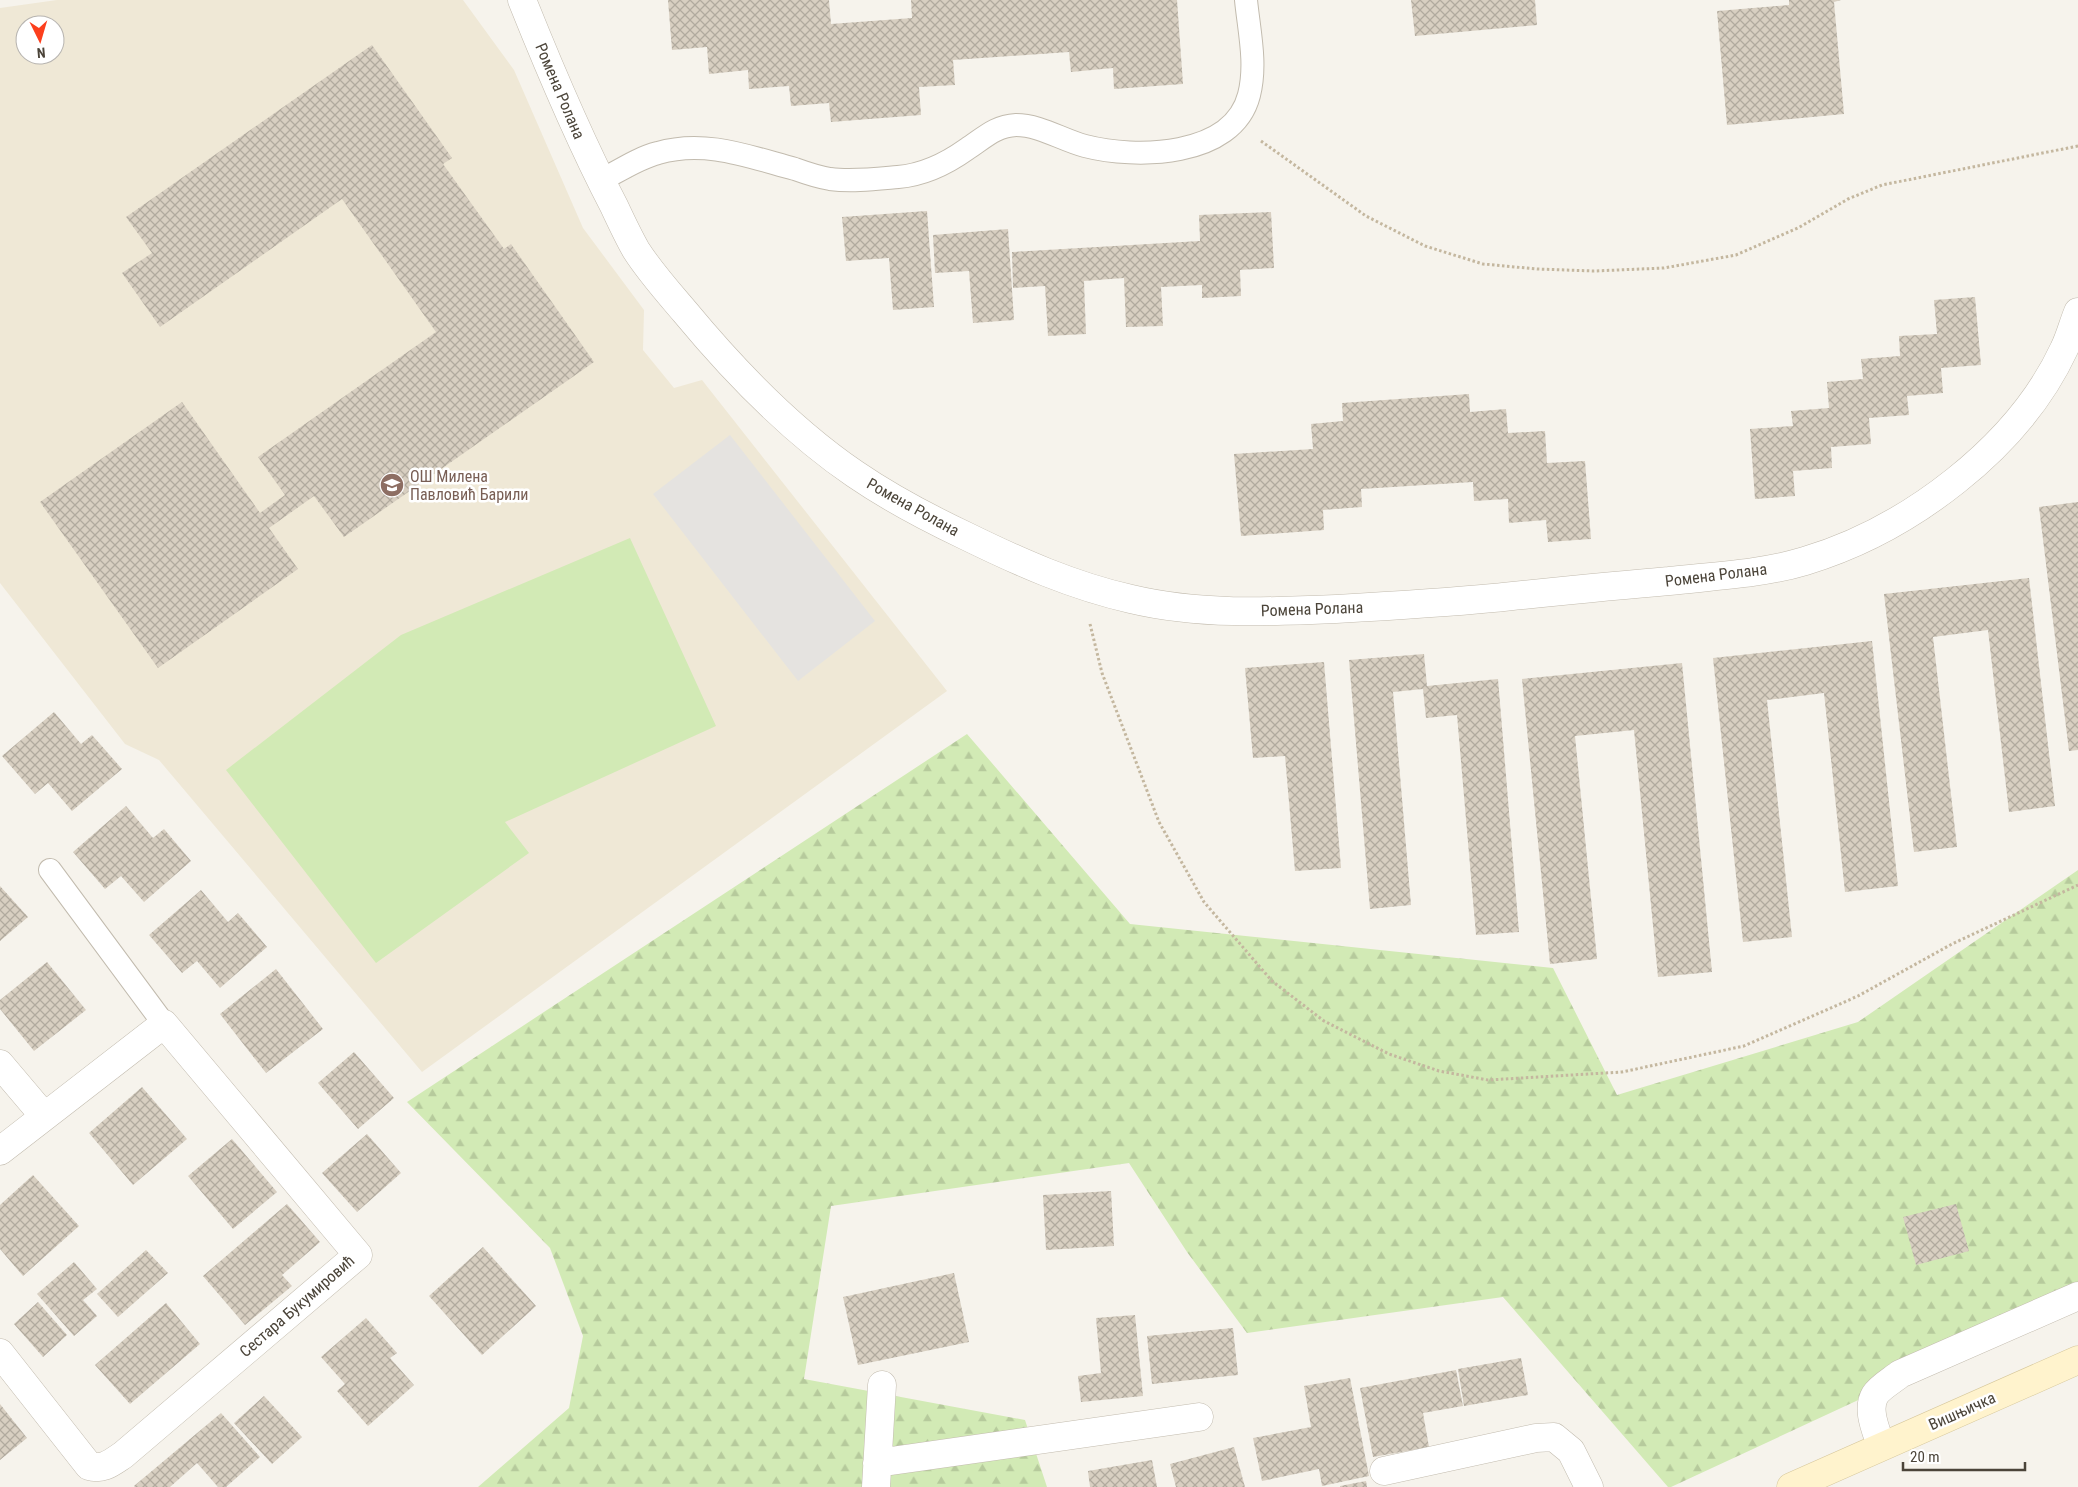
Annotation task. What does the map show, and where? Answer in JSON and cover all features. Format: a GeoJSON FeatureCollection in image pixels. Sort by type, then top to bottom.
{"type":"FeatureCollection","features":[{"type":"Feature","properties":{"kind":"street","name":"Ромена Ролана"},"geometry":{"type":"LineString","coordinates":[[522,0],[560,93],[600,181],[637,250],[707,339],[769,403],[823,450],[852,472],[887,494],[946,526],[1012,559],[1080,585],[1133,600],[1214,611],[1290,611],[1467,600],[1700,578],[1768,570],[1802,562],[1844,548],[1913,513],[1940,493],[1977,461],[2015,423],[2042,385],[2064,350],[2078,312]]}},
{"type":"Feature","properties":{"kind":"street"},"geometry":{"type":"LineString","coordinates":[[0,1151],[164,1024]]}},
{"type":"Feature","properties":{"kind":"street","name":"Сестара Букумировић"},"geometry":{"type":"LineString","coordinates":[[0,1353],[89,1466],[98,1468],[107,1466],[123,1455],[358,1254],[164,1024]]}},
{"type":"Feature","properties":{"kind":"street"},"geometry":{"type":"LineString","coordinates":[[0,1064],[44,1116]]}},
{"type":"Feature","properties":{"kind":"street"},"geometry":{"type":"LineString","coordinates":[[1881,1446],[1871,1411],[1875,1395],[1900,1374],[2078,1296]]}},
{"type":"Feature","properties":{"kind":"street","name":"Вишњичка"},"geometry":{"type":"LineString","coordinates":[[1791,1487],[2078,1360]]}},
{"type":"Feature","properties":{"kind":"street"},"geometry":{"type":"LineString","coordinates":[[882,1385],[876,1475],[1198,1417]]}},
{"type":"Feature","properties":{"kind":"street"},"geometry":{"type":"LineString","coordinates":[[1384,1472],[1536,1438],[1554,1438],[1571,1451],[1589,1487]]}},
{"type":"Feature","properties":{"kind":"lane"},"geometry":{"type":"LineString","coordinates":[[600,181],[657,153],[692,147],[731,151],[829,179],[900,177],[929,171],[968,149],[994,130],[1006,126],[1019,125],[1047,132],[1084,146],[1114,152],[1157,152],[1200,145],[1219,134],[1234,121],[1244,110],[1249,96],[1253,66],[1246,0]]}},
{"type":"Feature","properties":{"kind":"lane"},"geometry":{"type":"LineString","coordinates":[[50,870],[164,1024]]}},
{"type":"Feature","properties":{"kind":"path"},"geometry":{"type":"LineString","coordinates":[[1234,121],[1366,216],[1425,246],[1483,264],[1536,269],[1594,271],[1664,268],[1736,255],[1798,228],[1848,200],[1882,185],[1926,174],[2078,146]]}},
{"type":"Feature","properties":{"kind":"path"},"geometry":{"type":"LineString","coordinates":[[1080,585],[1102,672],[1159,822],[1204,902],[1272,981],[1324,1021],[1389,1054],[1439,1070],[1488,1080],[1622,1072],[1744,1046],[1858,996],[1952,944],[2078,885]]}},
{"type":"Feature","properties":{"kind":"shaded area","name":"ОШ Милена Павловић Барили"},"geometry":{"type":"Polygon","coordinates":[[[57,0],[463,0],[514,70],[583,228],[644,310],[643,350],[674,388],[702,380],[947,691],[422,1072],[159,760],[125,744],[0,583],[0,8],[57,0]]]}},
{"type":"Feature","properties":{"kind":"shaded area"},"geometry":{"type":"Polygon","coordinates":[[[730,435],[875,621],[798,681],[653,494],[730,435]]]}},
{"type":"Feature","properties":{"kind":"green space"},"geometry":{"type":"Polygon","coordinates":[[[630,538],[716,726],[505,822],[529,853],[376,963],[226,770],[401,635],[630,538]]]}},
{"type":"Feature","properties":{"kind":"green space"},"geometry":{"type":"Polygon","coordinates":[[[967,734],[1130,924],[1553,968],[1617,1095],[1858,1022],[2078,870],[2078,1298],[1668,1487],[1503,1297],[1247,1333],[1187,1252],[1129,1163],[831,1206],[804,1379],[1025,1420],[1047,1487],[478,1487],[569,1408],[583,1336],[550,1248],[407,1102],[967,734]]]}},
{"type":"Feature","properties":{"kind":"building"},"geometry":{"type":"Polygon","coordinates":[[[668,0],[829,0],[831,24],[912,18],[911,0],[1177,0],[1183,84],[1114,89],[1113,68],[1071,72],[1069,52],[953,60],[955,85],[919,87],[921,115],[831,122],[829,103],[791,106],[789,86],[749,89],[748,70],[709,74],[707,47],[672,50],[668,0]]]}},
{"type":"Feature","properties":{"kind":"building"},"geometry":{"type":"Polygon","coordinates":[[[1411,0],[1535,0],[1537,25],[1415,36],[1411,0]]]}},
{"type":"Feature","properties":{"kind":"building"},"geometry":{"type":"Polygon","coordinates":[[[1789,0],[1841,0],[1834,2],[1844,114],[1727,125],[1717,11],[1789,5],[1789,0]]]}},
{"type":"Feature","properties":{"kind":"building"},"geometry":{"type":"Polygon","coordinates":[[[372,45],[452,158],[443,164],[504,249],[511,244],[594,362],[344,537],[314,496],[269,528],[298,569],[158,668],[40,502],[182,402],[260,513],[285,495],[258,457],[436,332],[342,199],[160,327],[122,273],[152,253],[126,217],[372,45]]]}},
{"type":"Feature","properties":{"kind":"building"},"geometry":{"type":"Polygon","coordinates":[[[927,211],[934,307],[893,310],[889,258],[846,261],[842,217],[927,211]]]}},
{"type":"Feature","properties":{"kind":"building"},"geometry":{"type":"Polygon","coordinates":[[[1271,212],[1274,268],[1240,270],[1241,296],[1202,298],[1202,285],[1161,287],[1163,326],[1126,327],[1124,278],[1084,281],[1086,334],[1048,336],[1045,286],[1013,288],[1012,252],[1200,241],[1199,215],[1271,212]]]}},
{"type":"Feature","properties":{"kind":"building"},"geometry":{"type":"Polygon","coordinates":[[[1008,229],[1014,320],[973,323],[969,271],[935,273],[933,235],[1008,229]]]}},
{"type":"Feature","properties":{"kind":"building"},"geometry":{"type":"Polygon","coordinates":[[[1975,297],[1981,365],[1941,368],[1943,393],[1907,396],[1909,415],[1869,418],[1871,444],[1831,447],[1832,468],[1793,471],[1795,496],[1755,499],[1750,429],[1793,426],[1791,411],[1829,408],[1827,382],[1863,379],[1861,359],[1900,356],[1899,336],[1937,334],[1934,300],[1975,297]]]}},
{"type":"Feature","properties":{"kind":"building"},"geometry":{"type":"Polygon","coordinates":[[[1469,394],[1470,412],[1506,409],[1508,433],[1545,431],[1547,463],[1585,461],[1591,539],[1548,542],[1546,520],[1509,523],[1508,499],[1474,501],[1473,482],[1361,489],[1362,507],[1323,510],[1324,530],[1241,536],[1234,454],[1313,449],[1311,424],[1343,421],[1342,403],[1469,394]]]}},
{"type":"Feature","properties":{"kind":"building"},"geometry":{"type":"Polygon","coordinates":[[[2078,502],[2078,750],[2069,751],[2039,507],[2078,502]]]}},
{"type":"Feature","properties":{"kind":"building"},"geometry":{"type":"Polygon","coordinates":[[[2029,578],[2055,806],[2009,812],[1988,630],[1933,637],[1957,847],[1914,852],[1884,594],[2029,578]]]}},
{"type":"Feature","properties":{"kind":"building"},"geometry":{"type":"Polygon","coordinates":[[[1872,641],[1898,886],[1845,892],[1824,693],[1767,700],[1792,937],[1743,942],[1713,658],[1872,641]]]}},
{"type":"Feature","properties":{"kind":"building"},"geometry":{"type":"Polygon","coordinates":[[[1424,654],[1427,686],[1498,679],[1519,932],[1476,935],[1457,715],[1426,718],[1423,689],[1393,692],[1411,905],[1370,909],[1349,660],[1424,654]]]}},
{"type":"Feature","properties":{"kind":"building"},"geometry":{"type":"Polygon","coordinates":[[[1324,662],[1341,868],[1295,871],[1285,756],[1253,758],[1245,668],[1324,662]]]}},
{"type":"Feature","properties":{"kind":"building"},"geometry":{"type":"Polygon","coordinates":[[[1682,663],[1712,972],[1658,977],[1634,730],[1575,736],[1597,959],[1550,964],[1522,679],[1682,663]]]}},
{"type":"Feature","properties":{"kind":"building"},"geometry":{"type":"Polygon","coordinates":[[[54,712],[81,744],[92,735],[122,769],[72,811],[48,783],[35,794],[2,756],[54,712]]]}},
{"type":"Feature","properties":{"kind":"building"},"geometry":{"type":"Polygon","coordinates":[[[126,806],[153,838],[164,829],[191,861],[144,902],[121,876],[105,889],[73,852],[126,806]]]}},
{"type":"Feature","properties":{"kind":"building"},"geometry":{"type":"Polygon","coordinates":[[[0,886],[28,917],[0,941],[0,886]]]}},
{"type":"Feature","properties":{"kind":"building"},"geometry":{"type":"Polygon","coordinates":[[[201,890],[228,922],[238,913],[267,947],[220,988],[197,961],[182,973],[149,935],[201,890]]]}},
{"type":"Feature","properties":{"kind":"building"},"geometry":{"type":"Polygon","coordinates":[[[47,962],[86,1010],[34,1051],[0,1009],[0,1000],[47,962]]]}},
{"type":"Feature","properties":{"kind":"building"},"geometry":{"type":"Polygon","coordinates":[[[276,969],[323,1029],[266,1073],[220,1014],[276,969]]]}},
{"type":"Feature","properties":{"kind":"building"},"geometry":{"type":"Polygon","coordinates":[[[354,1052],[394,1098],[358,1129],[318,1083],[354,1052]]]}},
{"type":"Feature","properties":{"kind":"building"},"geometry":{"type":"Polygon","coordinates":[[[142,1087],[187,1139],[133,1185],[89,1133],[142,1087]]]}},
{"type":"Feature","properties":{"kind":"building"},"geometry":{"type":"Polygon","coordinates":[[[367,1134],[401,1173],[357,1212],[322,1173],[367,1134]]]}},
{"type":"Feature","properties":{"kind":"building"},"geometry":{"type":"Polygon","coordinates":[[[232,1139],[277,1192],[233,1229],[188,1176],[232,1139]]]}},
{"type":"Feature","properties":{"kind":"building"},"geometry":{"type":"Polygon","coordinates":[[[33,1175],[79,1226],[23,1276],[0,1249],[0,1205],[33,1175]]]}},
{"type":"Feature","properties":{"kind":"building"},"geometry":{"type":"Polygon","coordinates":[[[1111,1191],[1114,1246],[1046,1250],[1043,1195],[1111,1191]]]}},
{"type":"Feature","properties":{"kind":"building"},"geometry":{"type":"Polygon","coordinates":[[[287,1204],[320,1242],[282,1275],[292,1286],[245,1325],[203,1276],[287,1204]]]}},
{"type":"Feature","properties":{"kind":"building"},"geometry":{"type":"Polygon","coordinates":[[[1956,1204],[1969,1251],[1916,1265],[1903,1217],[1956,1204]]]}},
{"type":"Feature","properties":{"kind":"building"},"geometry":{"type":"Polygon","coordinates":[[[483,1247],[536,1306],[482,1355],[429,1296],[483,1247]]]}},
{"type":"Feature","properties":{"kind":"building"},"geometry":{"type":"Polygon","coordinates":[[[146,1250],[168,1273],[118,1317],[97,1294],[146,1250]]]}},
{"type":"Feature","properties":{"kind":"building"},"geometry":{"type":"Polygon","coordinates":[[[74,1262],[97,1289],[83,1300],[97,1316],[74,1336],[37,1294],[74,1262]]]}},
{"type":"Feature","properties":{"kind":"building"},"geometry":{"type":"Polygon","coordinates":[[[954,1273],[969,1342],[858,1365],[843,1297],[954,1273]]]}},
{"type":"Feature","properties":{"kind":"building"},"geometry":{"type":"Polygon","coordinates":[[[38,1302],[67,1335],[43,1357],[14,1324],[38,1302]]]}},
{"type":"Feature","properties":{"kind":"building"},"geometry":{"type":"Polygon","coordinates":[[[166,1303],[200,1344],[130,1404],[95,1365],[166,1303]]]}},
{"type":"Feature","properties":{"kind":"building"},"geometry":{"type":"Polygon","coordinates":[[[1135,1315],[1143,1396],[1081,1402],[1078,1376],[1101,1373],[1096,1318],[1135,1315]]]}},
{"type":"Feature","properties":{"kind":"building"},"geometry":{"type":"Polygon","coordinates":[[[366,1318],[397,1353],[390,1358],[414,1385],[368,1426],[337,1391],[345,1384],[321,1357],[366,1318]]]}},
{"type":"Feature","properties":{"kind":"building"},"geometry":{"type":"Polygon","coordinates":[[[1233,1328],[1238,1375],[1152,1384],[1147,1336],[1233,1328]]]}},
{"type":"Feature","properties":{"kind":"building"},"geometry":{"type":"Polygon","coordinates":[[[1521,1358],[1528,1395],[1464,1406],[1458,1369],[1521,1358]]]}},
{"type":"Feature","properties":{"kind":"building"},"geometry":{"type":"Polygon","coordinates":[[[1456,1370],[1463,1406],[1423,1413],[1429,1447],[1373,1457],[1360,1388],[1456,1370]]]}},
{"type":"Feature","properties":{"kind":"building"},"geometry":{"type":"Polygon","coordinates":[[[1350,1378],[1369,1476],[1322,1486],[1319,1469],[1262,1481],[1253,1438],[1311,1427],[1304,1386],[1350,1378]]]}},
{"type":"Feature","properties":{"kind":"building"},"geometry":{"type":"Polygon","coordinates":[[[264,1396],[302,1437],[272,1464],[234,1423],[264,1396]]]}},
{"type":"Feature","properties":{"kind":"building"},"geometry":{"type":"Polygon","coordinates":[[[0,1404],[27,1438],[0,1460],[0,1404]]]}},
{"type":"Feature","properties":{"kind":"building"},"geometry":{"type":"Polygon","coordinates":[[[221,1413],[260,1457],[226,1487],[218,1487],[197,1463],[170,1487],[134,1486],[221,1413]]]}},
{"type":"Feature","properties":{"kind":"building"},"geometry":{"type":"Polygon","coordinates":[[[1234,1447],[1245,1487],[1176,1487],[1170,1464],[1234,1447]]]}},
{"type":"Feature","properties":{"kind":"building"},"geometry":{"type":"Polygon","coordinates":[[[1152,1460],[1157,1487],[1090,1487],[1088,1471],[1152,1460]]]}},
{"type":"Feature","properties":{"kind":"building"},"geometry":{"type":"Polygon","coordinates":[[[1366,1481],[1367,1487],[1340,1487],[1340,1486],[1366,1481]]]}},
{"type":"Feature","properties":{"kind":"place","name":"ОШ Милена Павловић Барили"},"geometry":{"type":"Point","coordinates":[392,485]}}]}
